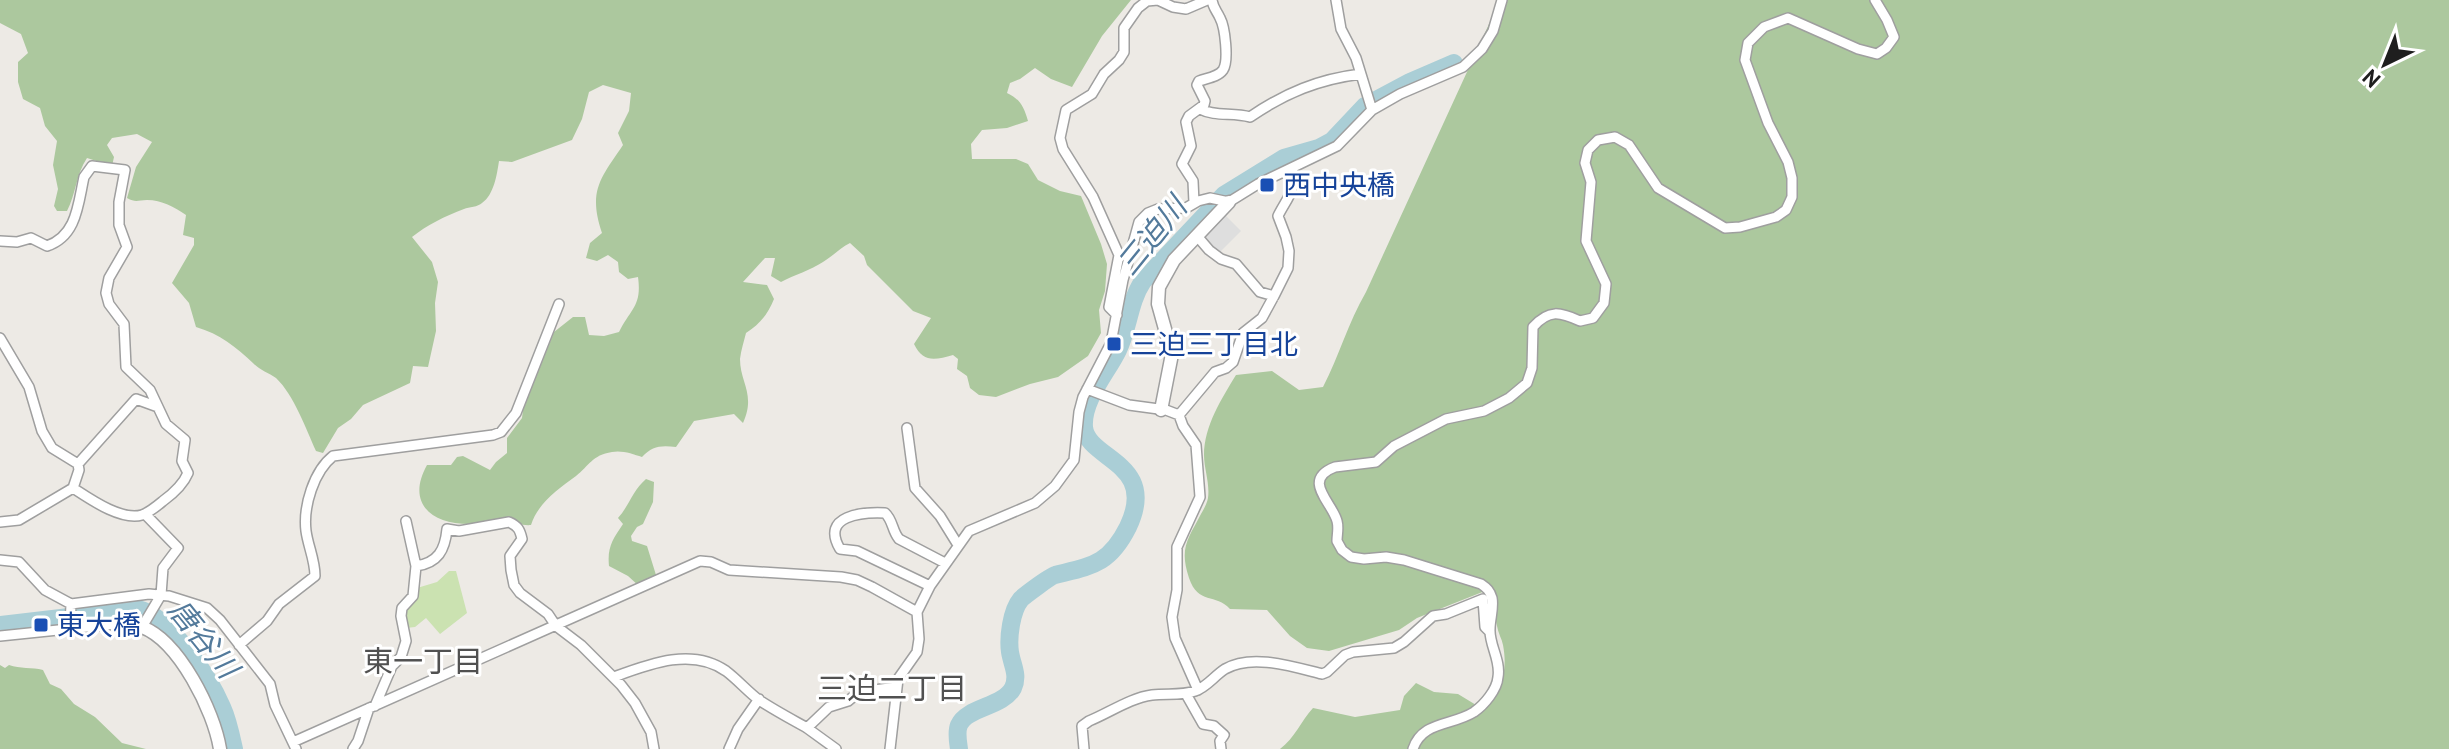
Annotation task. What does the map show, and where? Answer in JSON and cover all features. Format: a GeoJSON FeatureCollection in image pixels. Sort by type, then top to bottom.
{"type":"FeatureCollection","features":[{"type":"Feature","properties":{"kind":"street"},"geometry":{"type":"LineString","coordinates":[[1117,315],[1109,307],[1119,255],[1093,197],[1063,149],[1060,138],[1066,110],[1092,94],[1104,74],[1119,60],[1124,52],[1124,28],[1147,1],[1158,0],[1186,9],[1210,0],[1224,30],[1226,63],[1217,75],[1199,81],[1197,85],[1205,101],[1186,122],[1191,146],[1182,164],[1193,181],[1194,203]]}},
{"type":"Feature","properties":{"kind":"street"},"geometry":{"type":"LineString","coordinates":[[1336,0],[1344,38],[1356,58],[1371,106]]}},
{"type":"Feature","properties":{"kind":"street"},"geometry":{"type":"LineString","coordinates":[[1161,410],[1172,354],[1158,304],[1159,287],[1174,260],[1225,202],[1337,146],[1371,106],[1463,67],[1482,49],[1493,31],[1502,0]]}},
{"type":"Feature","properties":{"kind":"street"},"geometry":{"type":"LineString","coordinates":[[1413,749],[1420,734],[1473,712],[1490,695],[1498,680],[1498,663],[1489,631],[1492,601],[1487,587],[1481,584],[1404,560],[1351,557],[1337,541],[1338,522],[1320,491],[1319,483],[1323,475],[1329,468],[1376,462],[1394,446],[1446,419],[1484,411],[1509,398],[1527,383],[1532,368],[1533,327],[1542,316],[1563,313],[1580,321],[1593,318],[1604,303],[1606,284],[1586,241],[1591,182],[1585,163],[1588,150],[1598,140],[1615,137],[1629,145],[1658,188],[1725,228],[1776,217],[1786,210],[1792,197],[1792,178],[1745,60],[1748,43],[1764,27],[1788,18],[1858,49],[1877,54],[1894,37],[1875,0]]}},
{"type":"Feature","properties":{"kind":"street"},"geometry":{"type":"LineString","coordinates":[[1200,109],[1208,114],[1238,113],[1250,117],[1274,100],[1302,87],[1334,77],[1361,74]]}},
{"type":"Feature","properties":{"kind":"street"},"geometry":{"type":"LineString","coordinates":[[0,241],[17,242],[31,238],[47,246],[57,241],[72,227],[88,170],[92,166],[125,170],[119,202],[119,225],[127,247],[109,278],[106,293],[109,304],[124,324],[126,367],[150,390],[166,424],[185,440],[182,461],[188,473],[185,481],[171,495],[145,514],[136,516],[102,506],[73,488]]}},
{"type":"Feature","properties":{"kind":"street"},"geometry":{"type":"LineString","coordinates":[[1179,415],[1215,372],[1233,362],[1243,333],[1262,318],[1288,268],[1289,251],[1278,216],[1291,191],[1295,177],[1292,169]]}},
{"type":"Feature","properties":{"kind":"street"},"geometry":{"type":"LineString","coordinates":[[890,749],[898,679],[913,660],[919,646],[917,612],[930,586],[969,531],[1035,503],[1055,486],[1074,460],[1079,412],[1093,391],[1111,343],[1123,280],[1139,222],[1158,209],[1178,210],[1210,198],[1225,202]]}},
{"type":"Feature","properties":{"kind":"street"},"geometry":{"type":"LineString","coordinates":[[1197,236],[1221,259],[1236,264],[1260,292],[1274,296]]}},
{"type":"Feature","properties":{"kind":"street"},"geometry":{"type":"LineString","coordinates":[[239,645],[267,621],[279,604],[315,576],[306,516],[318,473],[325,462],[333,456],[501,432],[516,413],[559,304]]}},
{"type":"Feature","properties":{"kind":"street"},"geometry":{"type":"LineString","coordinates":[[0,338],[4,355],[29,387],[42,431],[52,448],[78,464]]}},
{"type":"Feature","properties":{"kind":"street"},"geometry":{"type":"LineString","coordinates":[[1093,391],[1129,405],[1179,415],[1196,445],[1200,497],[1177,547],[1177,590],[1172,617],[1175,638],[1198,690]]}},
{"type":"Feature","properties":{"kind":"street"},"geometry":{"type":"LineString","coordinates":[[78,464],[136,399],[158,407]]}},
{"type":"Feature","properties":{"kind":"street"},"geometry":{"type":"LineString","coordinates":[[907,428],[915,488],[936,511],[958,545]]}},
{"type":"Feature","properties":{"kind":"street"},"geometry":{"type":"LineString","coordinates":[[0,522],[19,520],[73,488],[78,464]]}},
{"type":"Feature","properties":{"kind":"street"},"geometry":{"type":"LineString","coordinates":[[930,586],[857,551],[840,549],[836,544],[835,529],[839,523],[859,512],[885,513],[899,539],[945,563]]}},
{"type":"Feature","properties":{"kind":"street"},"geometry":{"type":"LineString","coordinates":[[144,623],[161,595],[163,568],[178,548],[145,514]]}},
{"type":"Feature","properties":{"kind":"street"},"geometry":{"type":"LineString","coordinates":[[353,749],[404,646],[406,637],[402,608],[413,596],[416,566],[406,521]]}},
{"type":"Feature","properties":{"kind":"street"},"geometry":{"type":"LineString","coordinates":[[416,566],[434,561],[442,553],[447,529],[459,531],[509,522],[515,525],[522,539],[510,556],[514,585],[614,677],[635,703],[651,732],[654,749]]}},
{"type":"Feature","properties":{"kind":"street"},"geometry":{"type":"LineString","coordinates":[[0,560],[19,562],[70,617],[125,624],[144,623],[169,646],[185,669],[211,716],[220,749]]}},
{"type":"Feature","properties":{"kind":"street"},"geometry":{"type":"LineString","coordinates":[[0,636],[149,594],[207,608],[270,684],[275,705],[294,746],[372,707],[700,561],[729,570],[857,580],[917,612]]}},
{"type":"Feature","properties":{"kind":"street"},"geometry":{"type":"LineString","coordinates":[[1084,749],[1082,726],[1089,721],[1150,695],[1186,694],[1198,690],[1234,665],[1249,662],[1275,664],[1322,674],[1345,655],[1394,648],[1433,616],[1483,599],[1485,627],[1489,631]]}},
{"type":"Feature","properties":{"kind":"street"},"geometry":{"type":"LineString","coordinates":[[614,677],[648,664],[702,661],[725,671],[759,699],[836,749]]}},
{"type":"Feature","properties":{"kind":"street"},"geometry":{"type":"LineString","coordinates":[[807,728],[829,707],[848,701],[859,692],[897,687]]}},
{"type":"Feature","properties":{"kind":"street"},"geometry":{"type":"LineString","coordinates":[[1186,694],[1203,724],[1214,726],[1224,735],[1220,741],[1221,749]]}},
{"type":"Feature","properties":{"kind":"street"},"geometry":{"type":"LineString","coordinates":[[729,749],[738,729],[759,699]]}},
{"type":"Feature","properties":{"kind":"green space"},"geometry":{"type":"Polygon","coordinates":[[[0,0],[1131,0],[1102,36],[1072,87],[1051,79],[1035,68],[1010,83],[1007,93],[1021,104],[1028,121],[1007,128],[982,130],[971,144],[972,159],[1016,159],[1028,164],[1038,180],[1060,191],[1081,196],[1107,264],[1105,291],[1099,310],[1101,333],[1088,356],[1058,377],[996,397],[979,395],[970,388],[967,376],[957,369],[958,359],[953,355],[930,358],[921,354],[914,344],[931,318],[913,311],[867,265],[864,256],[850,243],[818,265],[781,282],[771,276],[775,258],[765,258],[743,282],[767,285],[774,299],[763,318],[746,333],[740,359],[748,404],[743,423],[734,414],[694,421],[676,447],[657,447],[642,457],[620,452],[600,456],[549,497],[531,525],[502,520],[469,524],[443,520],[426,509],[421,500],[421,478],[427,465],[451,465],[457,457],[463,456],[490,470],[507,453],[507,438],[522,418],[554,332],[573,317],[585,317],[589,335],[604,336],[619,332],[634,306],[638,277],[628,279],[619,272],[618,262],[608,255],[597,261],[586,258],[590,243],[602,233],[596,196],[603,177],[623,145],[618,133],[629,111],[631,93],[603,85],[589,92],[582,119],[572,140],[512,162],[499,161],[494,184],[486,199],[436,221],[412,237],[432,262],[438,282],[436,331],[428,367],[413,366],[410,383],[363,405],[338,428],[323,453],[316,451],[294,403],[276,378],[213,333],[196,327],[189,303],[172,283],[194,245],[194,238],[183,235],[186,215],[163,203],[127,198],[136,167],[152,142],[137,134],[112,138],[107,145],[114,157],[112,166],[87,158],[67,211],[57,211],[54,206],[58,189],[53,165],[57,141],[45,126],[40,108],[23,99],[18,82],[18,62],[28,53],[21,34],[0,23],[0,0]]]}},
{"type":"Feature","properties":{"kind":"green space"},"geometry":{"type":"Polygon","coordinates":[[[1500,0],[2449,0],[2449,749],[1280,749],[1313,708],[1355,717],[1400,710],[1404,696],[1416,683],[1434,692],[1458,694],[1481,708],[1494,695],[1502,680],[1504,655],[1495,601],[1490,589],[1417,618],[1399,630],[1329,651],[1307,648],[1290,636],[1267,610],[1230,609],[1197,592],[1189,578],[1185,559],[1189,537],[1208,500],[1205,444],[1210,423],[1225,393],[1236,375],[1272,371],[1299,390],[1323,387],[1500,0]]]}},
{"type":"Feature","properties":{"kind":"green space"},"geometry":{"type":"Polygon","coordinates":[[[646,479],[654,482],[653,502],[643,524],[631,536],[632,541],[647,546],[656,575],[639,586],[609,566],[609,554],[623,524],[618,518],[646,479]]]}},
{"type":"Feature","properties":{"kind":"green space"},"geometry":{"type":"Polygon","coordinates":[[[449,571],[456,571],[467,613],[440,634],[426,618],[415,627],[406,628],[404,610],[417,588],[437,582],[449,571]]]}},
{"type":"Feature","properties":{"kind":"green space"},"geometry":{"type":"Polygon","coordinates":[[[0,665],[5,668],[9,665],[43,670],[50,684],[61,689],[74,704],[95,717],[122,743],[146,749],[0,749],[0,665]]]}},
{"type":"Feature","properties":{"kind":"shaded area"},"geometry":{"type":"Polygon","coordinates":[[[1225,215],[1241,231],[1219,253],[1205,236],[1225,215]]]}},
{"type":"Feature","properties":{"kind":"waterway","name":"三迫川"},"geometry":{"type":"LineString","coordinates":[[959,749],[958,731],[963,719],[1001,699],[1013,688],[1015,674],[1010,632],[1021,599],[1053,576],[1089,566],[1106,557],[1128,527],[1135,505],[1135,489],[1119,465],[1088,438],[1084,417],[1091,397],[1118,350],[1143,281],[1224,195],[1284,158],[1332,141],[1365,106],[1454,63]]}},
{"type":"Feature","properties":{"kind":"waterway","name":"唐谷川"},"geometry":{"type":"LineString","coordinates":[[0,625],[138,609],[150,614],[175,635],[208,681],[224,712],[234,749]]}},
{"type":"Feature","properties":{"kind":"place","name":"西中央橋"},"geometry":{"type":"Point","coordinates":[1267,185]}},
{"type":"Feature","properties":{"kind":"place","name":"三迫三丁目北"},"geometry":{"type":"Point","coordinates":[1114,344]}},
{"type":"Feature","properties":{"kind":"place","name":"東大橋"},"geometry":{"type":"Point","coordinates":[41,625]}},
{"type":"Feature","properties":{"kind":"district","name":"東一丁目"},"geometry":{"type":"Point","coordinates":[423,662]}},
{"type":"Feature","properties":{"kind":"district","name":"三迫二丁目"},"geometry":{"type":"Point","coordinates":[892,689]}}]}
